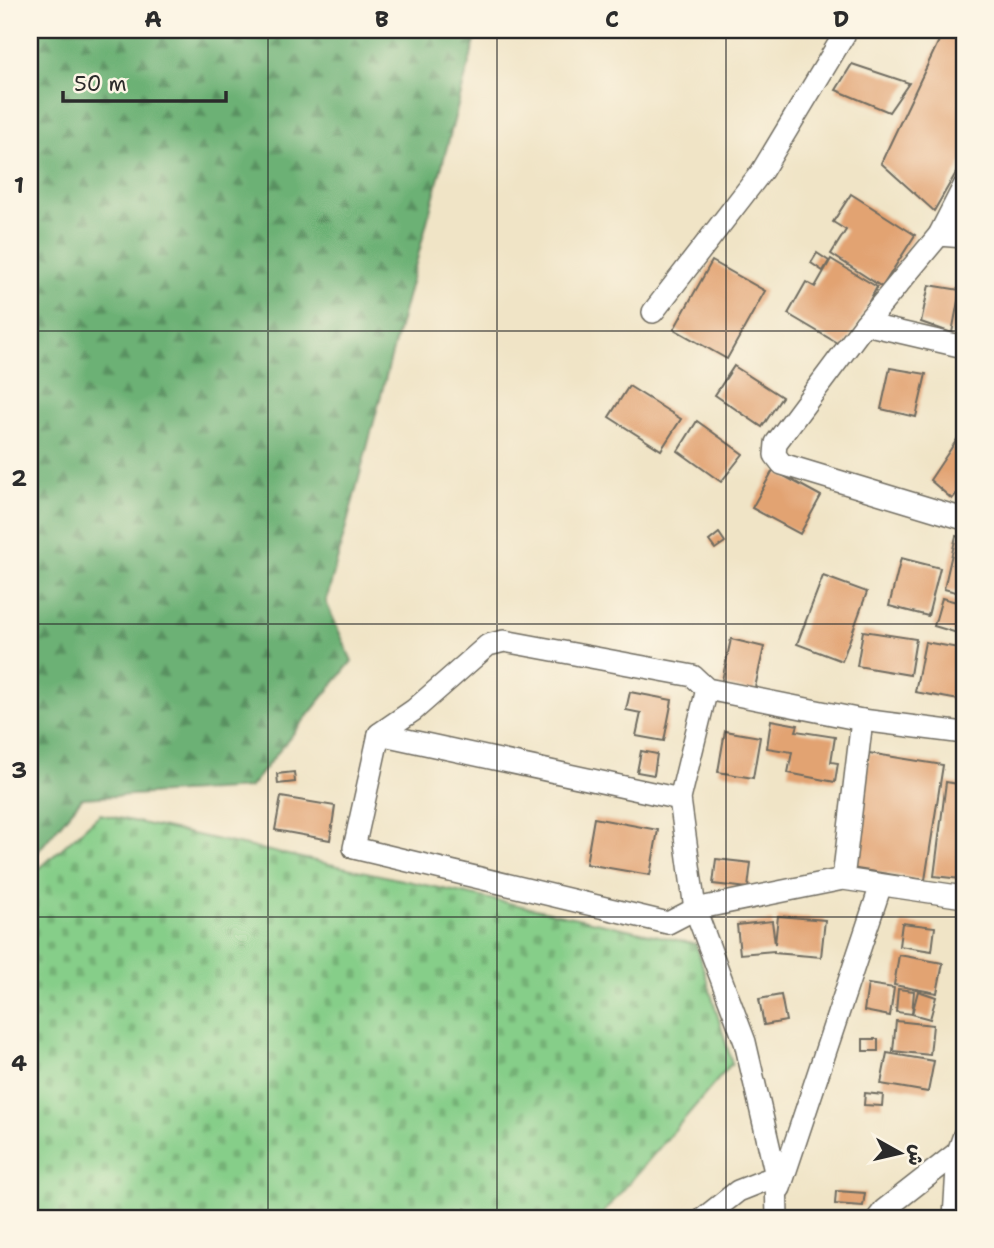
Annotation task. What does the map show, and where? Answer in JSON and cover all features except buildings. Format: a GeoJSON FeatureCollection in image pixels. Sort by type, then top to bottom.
{"type":"FeatureCollection","features":[{"type":"Feature","properties":{"kind":"street"},"geometry":{"type":"LineString","coordinates":[[653,312],[762,171],[848,30]]}},
{"type":"Feature","properties":{"kind":"street"},"geometry":{"type":"LineString","coordinates":[[964,186],[939,234],[865,324],[776,443],[775,455],[782,464],[964,519]]}},
{"type":"Feature","properties":{"kind":"street"},"geometry":{"type":"LineString","coordinates":[[939,234],[964,237]]}},
{"type":"Feature","properties":{"kind":"street"},"geometry":{"type":"LineString","coordinates":[[865,324],[964,347]]}},
{"type":"Feature","properties":{"kind":"street"},"geometry":{"type":"LineString","coordinates":[[964,733],[862,720],[707,689],[693,676],[504,640],[488,645],[414,710],[379,734],[354,848],[668,923],[695,909],[843,879],[964,897]]}},
{"type":"Feature","properties":{"kind":"street"},"geometry":{"type":"LineString","coordinates":[[707,689],[680,799],[695,909],[745,1042],[776,1186],[777,1218]]}},
{"type":"Feature","properties":{"kind":"street"},"geometry":{"type":"LineString","coordinates":[[843,879],[862,720]]}},
{"type":"Feature","properties":{"kind":"street"},"geometry":{"type":"LineString","coordinates":[[379,734],[680,799]]}},
{"type":"Feature","properties":{"kind":"street"},"geometry":{"type":"LineString","coordinates":[[776,1186],[881,885]]}},
{"type":"Feature","properties":{"kind":"street"},"geometry":{"type":"LineString","coordinates":[[878,1218],[961,1144]]}},
{"type":"Feature","properties":{"kind":"street"},"geometry":{"type":"LineString","coordinates":[[954,1218],[961,1144]]}},
{"type":"Feature","properties":{"kind":"street"},"geometry":{"type":"LineString","coordinates":[[704,1218],[738,1191],[776,1186]]}},
{"type":"Feature","properties":{"kind":"green space"},"geometry":{"type":"Polygon","coordinates":[[[30,30],[478,30],[326,602],[352,661],[249,788],[82,798],[30,861],[30,30]]]}},
{"type":"Feature","properties":{"kind":"green space"},"geometry":{"type":"Polygon","coordinates":[[[100,814],[696,944],[732,1063],[599,1218],[30,1218],[30,877],[100,814]]]}}]}
